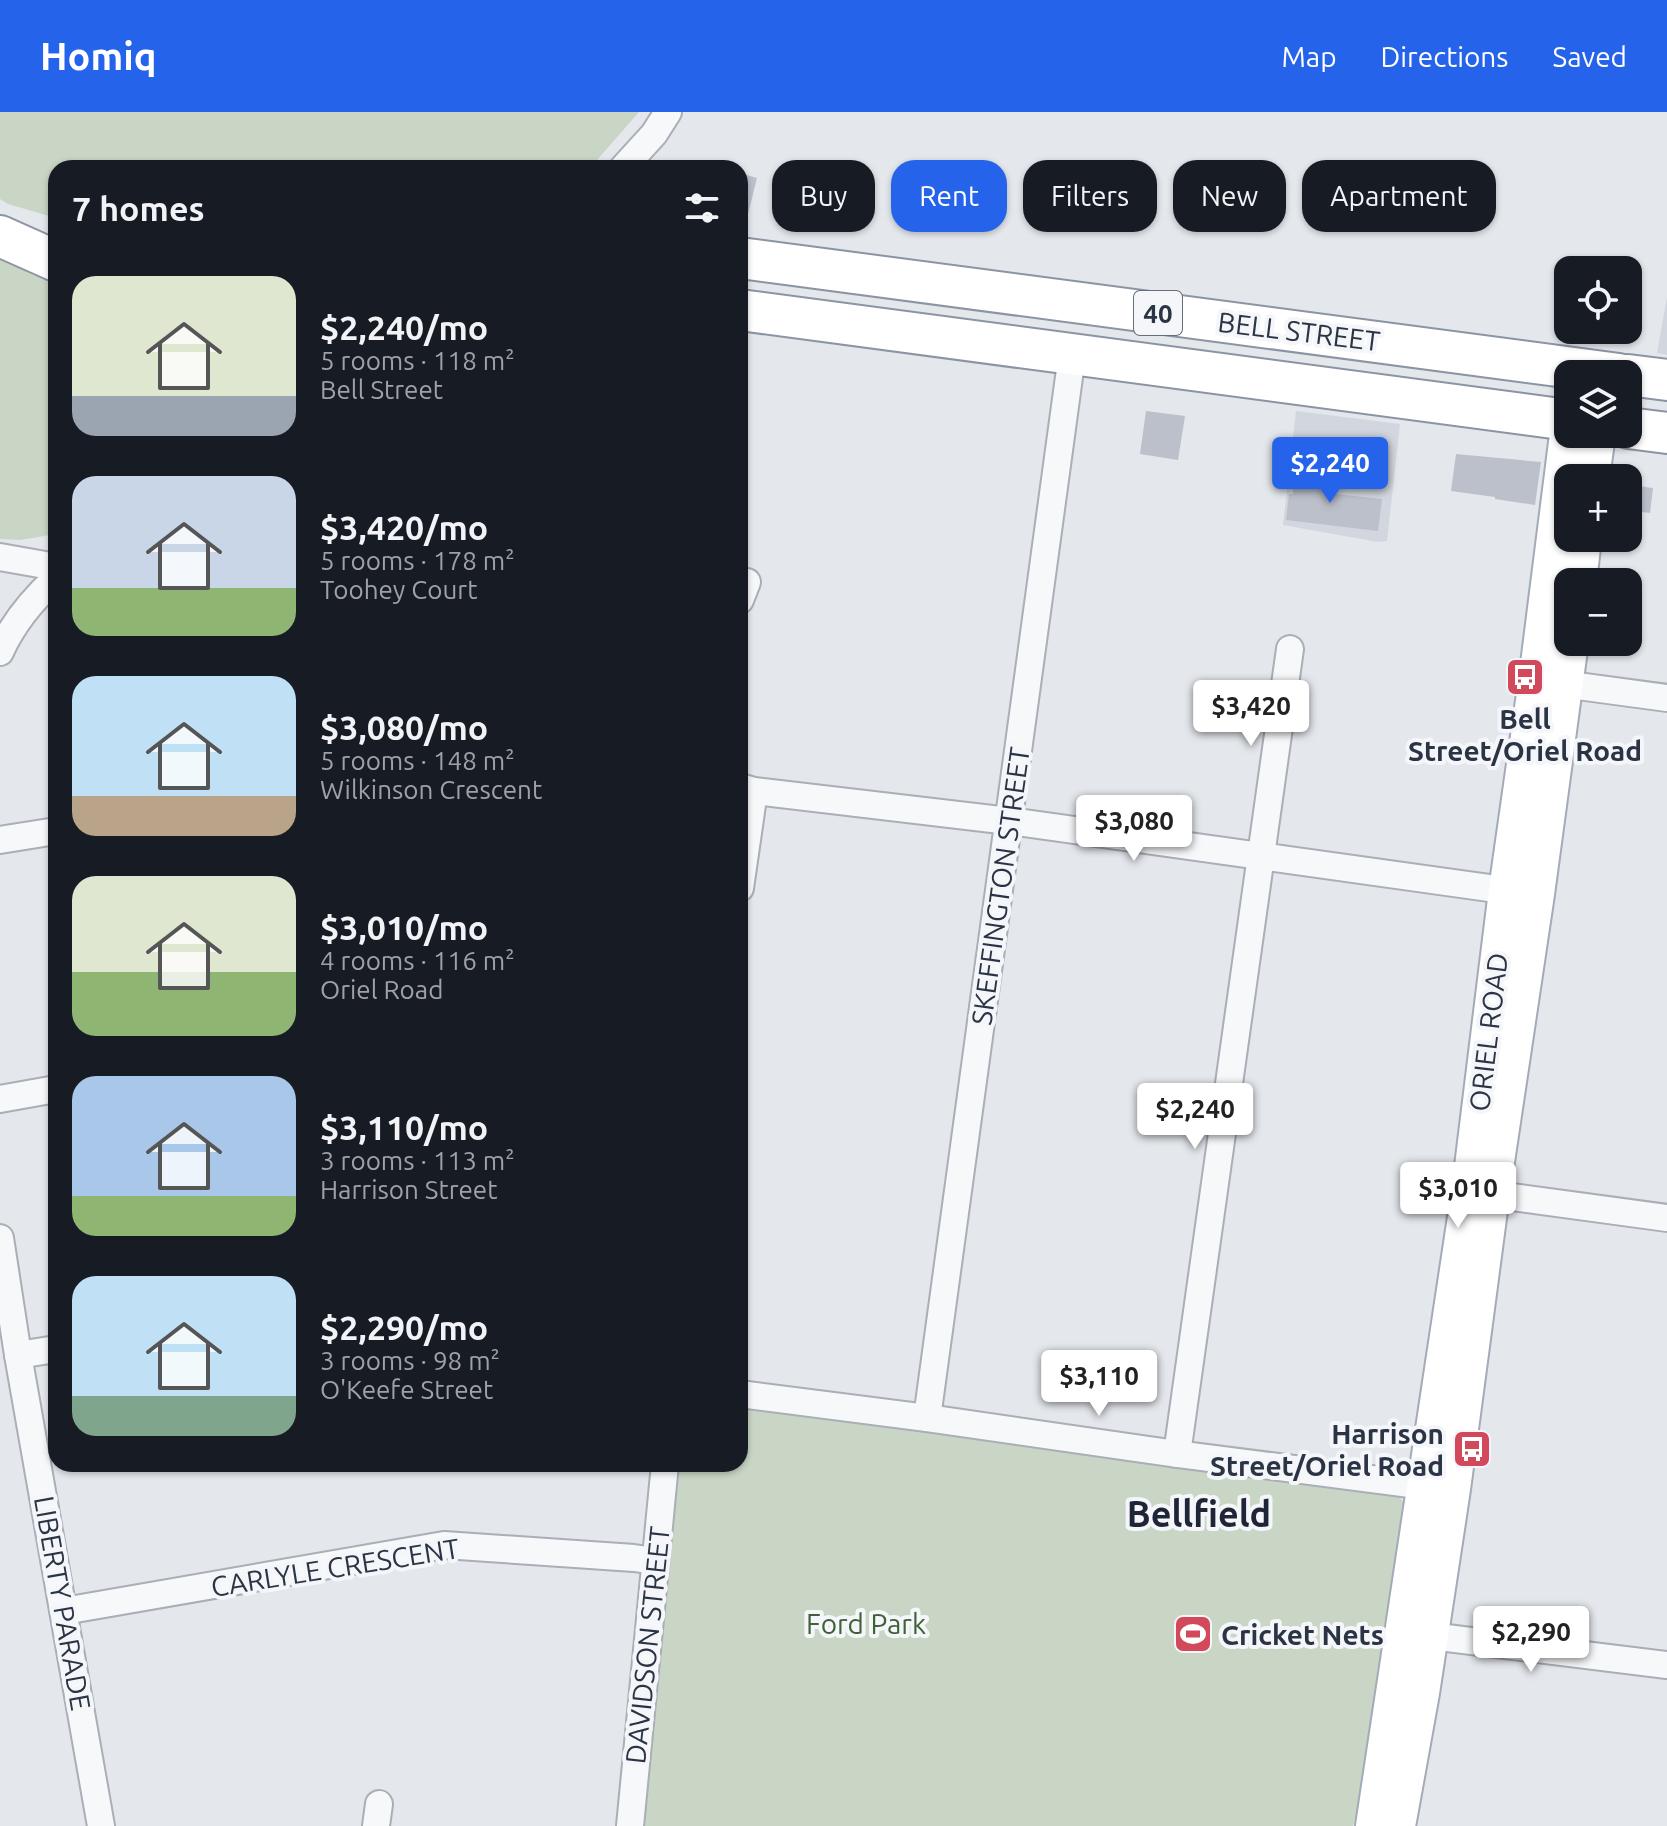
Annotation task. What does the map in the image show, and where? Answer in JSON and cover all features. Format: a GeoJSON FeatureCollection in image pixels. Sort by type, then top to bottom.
{"type":"FeatureCollection","features":[{"type":"Feature","properties":{"kind":"highway"},"geometry":{"type":"LineString","coordinates":[[0,236],[48,257]]}},
{"type":"Feature","properties":{"kind":"highway","name":"BELL STREET"},"geometry":{"type":"LineString","coordinates":[[748,259],[1554,367]]}},
{"type":"Feature","properties":{"kind":"highway"},"geometry":{"type":"LineString","coordinates":[[835,323],[847,272]]}},
{"type":"Feature","properties":{"kind":"highway","name":"BELL STREET"},"geometry":{"type":"LineString","coordinates":[[748,311],[1554,418]]}},
{"type":"Feature","properties":{"kind":"highway","name":"BELL STREET"},"geometry":{"type":"LineString","coordinates":[[1642,377],[1667,380]]}},
{"type":"Feature","properties":{"kind":"highway"},"geometry":{"type":"LineString","coordinates":[[1642,430],[1667,433]]}},
{"type":"Feature","properties":{"kind":"main road","name":"ORIEL ROAD"},"geometry":{"type":"LineString","coordinates":[[1373,1826],[1416,1634],[1480,1193],[1550,682],[1567,448]]}},
{"type":"Feature","properties":{"kind":"main road","name":"ORIEL ROAD"},"geometry":{"type":"LineString","coordinates":[[1550,682],[1564,656]]}},
{"type":"Feature","properties":{"kind":"main road","name":"ORIEL ROAD"},"geometry":{"type":"LineString","coordinates":[[1398,1826],[1422,1693],[1416,1634]]}},
{"type":"Feature","properties":{"kind":"street"},"geometry":{"type":"LineString","coordinates":[[630,160],[661,123]]}},
{"type":"Feature","properties":{"kind":"street"},"geometry":{"type":"LineString","coordinates":[[654,160],[661,123]]}},
{"type":"Feature","properties":{"kind":"street","name":"SKEFFINGTON STREET"},"geometry":{"type":"LineString","coordinates":[[927,1418],[1072,355]]}},
{"type":"Feature","properties":{"kind":"street"},"geometry":{"type":"LineString","coordinates":[[0,557],[48,567]]}},
{"type":"Feature","properties":{"kind":"street"},"geometry":{"type":"LineString","coordinates":[[0,652],[19,620],[48,585]]}},
{"type":"Feature","properties":{"kind":"street"},"geometry":{"type":"LineString","coordinates":[[1177,1454],[1290,649]]}},
{"type":"Feature","properties":{"kind":"street"},"geometry":{"type":"LineString","coordinates":[[1550,682],[1667,698]]}},
{"type":"Feature","properties":{"kind":"street"},"geometry":{"type":"LineString","coordinates":[[748,789],[1009,821],[1521,892]]}},
{"type":"Feature","properties":{"kind":"street"},"geometry":{"type":"LineString","coordinates":[[0,840],[48,832]]}},
{"type":"Feature","properties":{"kind":"street"},"geometry":{"type":"LineString","coordinates":[[0,1099],[48,1090]]}},
{"type":"Feature","properties":{"kind":"street"},"geometry":{"type":"LineString","coordinates":[[1480,1193],[1667,1218]]}},
{"type":"Feature","properties":{"kind":"street","name":"LIBERTY PARADE"},"geometry":{"type":"LineString","coordinates":[[0,1238],[101,1826]]}},
{"type":"Feature","properties":{"kind":"street"},"geometry":{"type":"LineString","coordinates":[[18,1355],[48,1350]]}},
{"type":"Feature","properties":{"kind":"street"},"geometry":{"type":"LineString","coordinates":[[748,1395],[1438,1488]]}},
{"type":"Feature","properties":{"kind":"street","name":"DAVIDSON STREET"},"geometry":{"type":"LineString","coordinates":[[630,1826],[664,1472]]}},
{"type":"Feature","properties":{"kind":"street","name":"CARLYLE CRESCENT"},"geometry":{"type":"LineString","coordinates":[[64,1611],[444,1545],[655,1561]]}},
{"type":"Feature","properties":{"kind":"street"},"geometry":{"type":"LineString","coordinates":[[1416,1634],[1667,1665]]}},
{"type":"Feature","properties":{"kind":"shaded area"},"geometry":{"type":"Polygon","coordinates":[[[1667,297],[1667,355],[1657,353],[1667,297]]]}},
{"type":"Feature","properties":{"kind":"shaded area"},"geometry":{"type":"Polygon","coordinates":[[[1296,411],[1400,424],[1387,541],[1283,525],[1296,411]]]}},
{"type":"Feature","properties":{"kind":"green space"},"geometry":{"type":"Polygon","coordinates":[[[0,112],[639,112],[597,160],[48,160],[48,216],[0,199],[0,112]]]}},
{"type":"Feature","properties":{"kind":"green space"},"geometry":{"type":"Polygon","coordinates":[[[0,257],[33,275],[48,279],[48,535],[20,540],[0,539],[0,257]]]}},
{"type":"Feature","properties":{"kind":"green space","name":"Ford Park"},"geometry":{"type":"Polygon","coordinates":[[[748,1403],[1393,1491],[1403,1501],[1408,1516],[1373,1749],[1353,1826],[642,1826],[679,1472],[748,1472],[748,1403]]]}},
{"type":"Feature","properties":{"kind":"building"},"geometry":{"type":"Polygon","coordinates":[[[748,175],[757,178],[748,214],[748,175]]]}},
{"type":"Feature","properties":{"kind":"building"},"geometry":{"type":"Polygon","coordinates":[[[1146,411],[1185,416],[1178,460],[1140,454],[1146,411]]]}},
{"type":"Feature","properties":{"kind":"building"},"geometry":{"type":"Polygon","coordinates":[[[1456,454],[1541,462],[1535,505],[1451,491],[1456,454]]]}},
{"type":"Feature","properties":{"kind":"building"},"geometry":{"type":"Polygon","coordinates":[[[1295,471],[1321,474],[1320,483],[1337,485],[1336,494],[1382,499],[1378,531],[1286,520],[1295,471]]]}},
{"type":"Feature","properties":{"kind":"building"},"geometry":{"type":"Polygon","coordinates":[[[1642,487],[1653,488],[1650,513],[1642,512],[1642,487]]]}},
{"type":"Feature","properties":{"kind":"place","name":"Bell Street/Oriel Road"},"geometry":{"type":"Point","coordinates":[1525,677]}},
{"type":"Feature","properties":{"kind":"place","name":"Harrison Street/Oriel Road"},"geometry":{"type":"Point","coordinates":[1472,1449]}},
{"type":"Feature","properties":{"kind":"place","name":"Cricket Nets"},"geometry":{"type":"Point","coordinates":[1193,1634]}},
{"type":"Feature","properties":{"kind":"district","name":"Bellfield"},"geometry":{"type":"Point","coordinates":[1199,1513]}}]}
